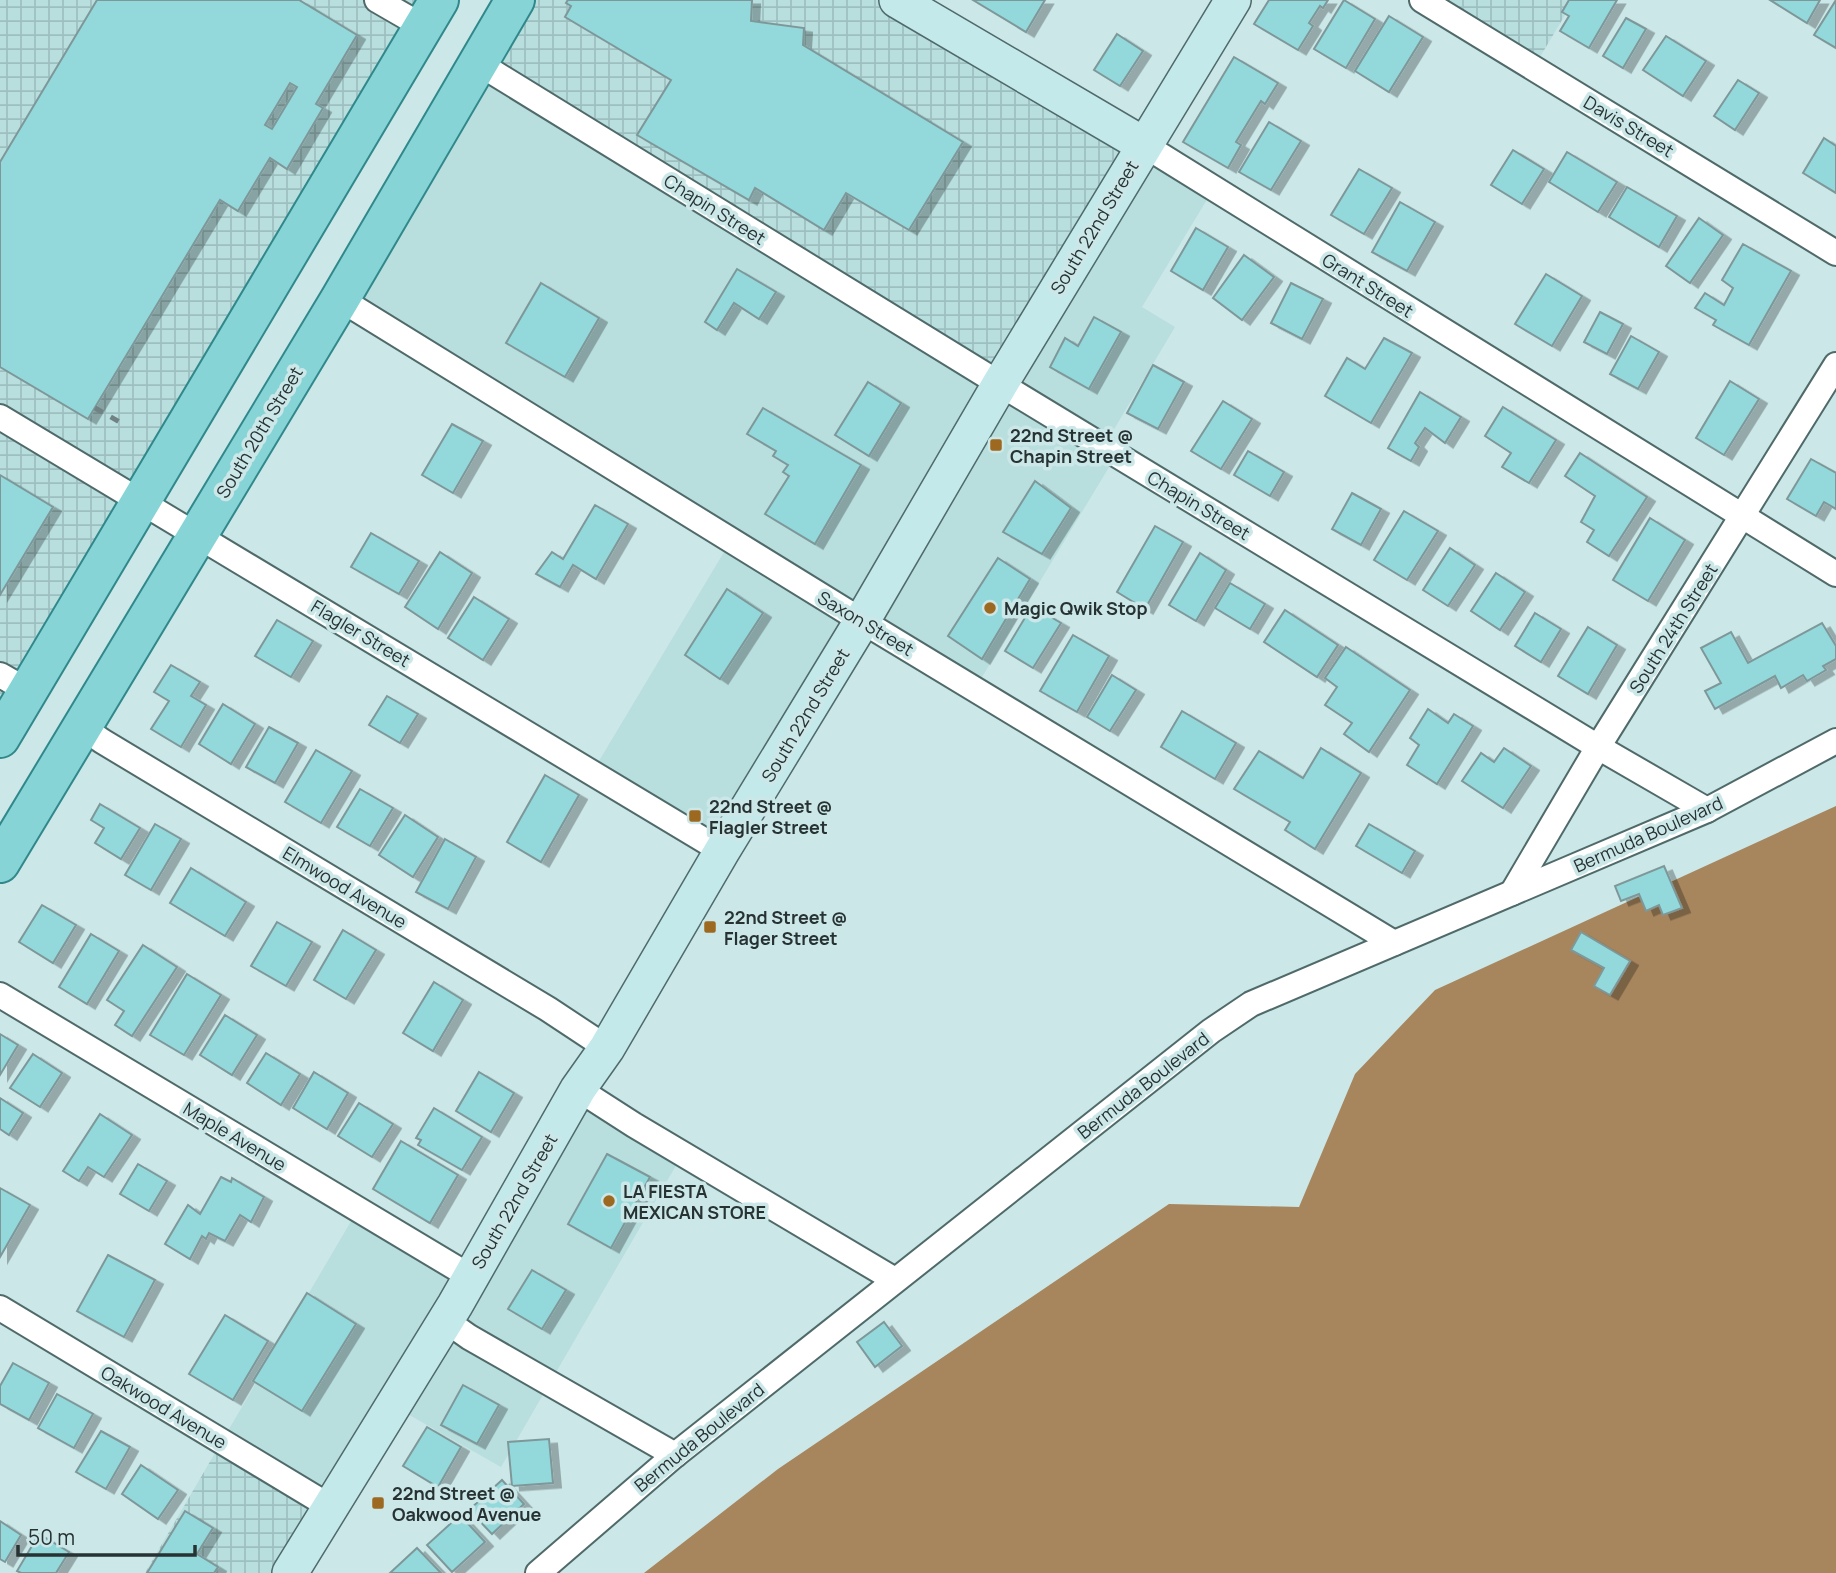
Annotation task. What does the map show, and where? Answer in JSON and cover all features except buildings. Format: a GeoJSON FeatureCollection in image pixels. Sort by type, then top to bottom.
{"type":"FeatureCollection","features":[{"type":"Feature","properties":{"kind":"main road","name":"South 20th Street"},"geometry":{"type":"LineString","coordinates":[[0,863],[340,299],[515,0]]}},
{"type":"Feature","properties":{"kind":"main road"},"geometry":{"type":"LineString","coordinates":[[0,738],[14,683],[142,500],[430,13]]}},
{"type":"Feature","properties":{"kind":"street"},"geometry":{"type":"LineString","coordinates":[[377,0],[430,13]]}},
{"type":"Feature","properties":{"kind":"street","name":"Grant Street"},"geometry":{"type":"LineString","coordinates":[[897,0],[1144,145],[1836,574]]}},
{"type":"Feature","properties":{"kind":"street","name":"South 22nd Street"},"geometry":{"type":"LineString","coordinates":[[289,1573],[446,1320],[579,1089],[607,1048],[1000,384],[1233,0]]}},
{"type":"Feature","properties":{"kind":"street","name":"Davis Street"},"geometry":{"type":"LineString","coordinates":[[1422,0],[1836,253]]}},
{"type":"Feature","properties":{"kind":"street","name":"Chapin Street"},"geometry":{"type":"LineString","coordinates":[[478,63],[1000,384],[1598,747],[1707,810]]}},
{"type":"Feature","properties":{"kind":"street","name":"Saxon Street"},"geometry":{"type":"LineString","coordinates":[[340,299],[862,621],[1394,943]]}},
{"type":"Feature","properties":{"kind":"street","name":"South 24th Street"},"geometry":{"type":"LineString","coordinates":[[1512,893],[1598,747],[1836,365]]}},
{"type":"Feature","properties":{"kind":"street","name":"Flagler Street"},"geometry":{"type":"LineString","coordinates":[[0,416],[722,851]]}},
{"type":"Feature","properties":{"kind":"street","name":"Elmwood Avenue"},"geometry":{"type":"LineString","coordinates":[[82,727],[548,1009],[607,1048]]}},
{"type":"Feature","properties":{"kind":"street","name":"Bermuda Boulevard"},"geometry":{"type":"LineString","coordinates":[[538,1573],[675,1455],[1212,1031],[1251,1004],[1707,810],[1836,741]]}},
{"type":"Feature","properties":{"kind":"street","name":"Maple Avenue"},"geometry":{"type":"LineString","coordinates":[[0,995],[471,1276]]}},
{"type":"Feature","properties":{"kind":"street"},"geometry":{"type":"LineString","coordinates":[[579,1089],[646,1132],[895,1280]]}},
{"type":"Feature","properties":{"kind":"street","name":"Oakwood Avenue"},"geometry":{"type":"LineString","coordinates":[[0,1307],[329,1506]]}},
{"type":"Feature","properties":{"kind":"street"},"geometry":{"type":"LineString","coordinates":[[446,1320],[469,1337],[675,1455]]}},
{"type":"Feature","properties":{"kind":"shaded area"},"geometry":{"type":"Polygon","coordinates":[[[0,0],[433,0],[0,733],[0,0]]]}},
{"type":"Feature","properties":{"kind":"shaded area"},"geometry":{"type":"Polygon","coordinates":[[[512,0],[900,0],[1143,144],[1000,382],[480,53],[512,0]]]}},
{"type":"Feature","properties":{"kind":"shaded area"},"geometry":{"type":"Polygon","coordinates":[[[1425,0],[1574,0],[1534,67],[1425,0]]]}},
{"type":"Feature","properties":{"kind":"shaded area"},"geometry":{"type":"Polygon","coordinates":[[[480,53],[1117,454],[976,687],[864,620],[718,856],[590,776],[733,537],[341,297],[480,53]]]}},
{"type":"Feature","properties":{"kind":"shaded area"},"geometry":{"type":"Polygon","coordinates":[[[1145,147],[1214,188],[1142,307],[1175,327],[1107,441],[1005,380],[1145,147]]]}},
{"type":"Feature","properties":{"kind":"shaded area"},"geometry":{"type":"Polygon","coordinates":[[[1836,806],[1836,1573],[644,1573],[778,1469],[1169,1204],[1299,1207],[1355,1074],[1435,990],[1836,806]]]}},
{"type":"Feature","properties":{"kind":"shaded area"},"geometry":{"type":"Polygon","coordinates":[[[576,1088],[685,1150],[501,1467],[390,1404],[329,1505],[222,1441],[357,1211],[466,1274],[576,1088]]]}},
{"type":"Feature","properties":{"kind":"shaded area"},"geometry":{"type":"Polygon","coordinates":[[[222,1441],[329,1505],[288,1573],[145,1573],[222,1441]]]}},
{"type":"Feature","properties":{"kind":"railway"},"geometry":{"type":"LineString","coordinates":[[95,408],[125,425]]}},
{"type":"Feature","properties":{"kind":"place","name":"22nd Street @ Chapin Street"},"geometry":{"type":"Point","coordinates":[996,445]}},
{"type":"Feature","properties":{"kind":"place","name":"Magic Qwik Stop"},"geometry":{"type":"Point","coordinates":[990,608]}},
{"type":"Feature","properties":{"kind":"place","name":"22nd Street @ Flagler Street"},"geometry":{"type":"Point","coordinates":[695,816]}},
{"type":"Feature","properties":{"kind":"place","name":"22nd Street @ Flager Street"},"geometry":{"type":"Point","coordinates":[710,927]}},
{"type":"Feature","properties":{"kind":"place","name":"LA FIESTA MEXICAN STORE"},"geometry":{"type":"Point","coordinates":[609,1201]}},
{"type":"Feature","properties":{"kind":"place","name":"22nd Street @ Oakwood Avenue"},"geometry":{"type":"Point","coordinates":[378,1503]}}]}
